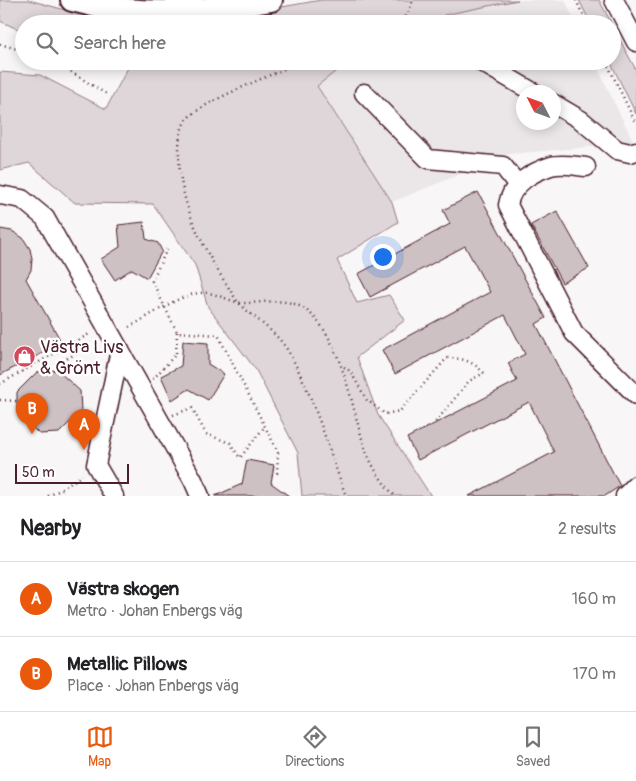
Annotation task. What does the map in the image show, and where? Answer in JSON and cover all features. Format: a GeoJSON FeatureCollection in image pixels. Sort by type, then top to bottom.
{"type":"FeatureCollection","features":[{"type":"Feature","properties":{"kind":"main road"},"geometry":{"type":"LineString","coordinates":[[72,0],[103,9],[162,13],[211,10],[271,0]]}},
{"type":"Feature","properties":{"kind":"street"},"geometry":{"type":"LineString","coordinates":[[614,0],[636,42]]}},
{"type":"Feature","properties":{"kind":"street"},"geometry":{"type":"LineString","coordinates":[[495,70],[521,85]]}},
{"type":"Feature","properties":{"kind":"street"},"geometry":{"type":"LineString","coordinates":[[364,93],[428,159],[503,166],[516,184]]}},
{"type":"Feature","properties":{"kind":"street"},"geometry":{"type":"LineString","coordinates":[[561,108],[581,120],[616,150],[636,151]]}},
{"type":"Feature","properties":{"kind":"street"},"geometry":{"type":"LineString","coordinates":[[586,167],[552,165],[516,184],[509,195],[508,205],[574,333],[636,395]]}},
{"type":"Feature","properties":{"kind":"street"},"geometry":{"type":"LineString","coordinates":[[0,195],[22,199],[45,218],[159,419],[200,496]]}},
{"type":"Feature","properties":{"kind":"street"},"geometry":{"type":"LineString","coordinates":[[114,496],[89,464],[120,350]]}},
{"type":"Feature","properties":{"kind":"street"},"geometry":{"type":"LineString","coordinates":[[625,496],[636,485]]}},
{"type":"Feature","properties":{"kind":"path"},"geometry":{"type":"LineString","coordinates":[[407,15],[413,0]]}},
{"type":"Feature","properties":{"kind":"path"},"geometry":{"type":"LineString","coordinates":[[576,0],[583,15]]}},
{"type":"Feature","properties":{"kind":"path"},"geometry":{"type":"LineString","coordinates":[[0,44],[15,48]]}},
{"type":"Feature","properties":{"kind":"path"},"geometry":{"type":"LineString","coordinates":[[68,70],[106,94]]}},
{"type":"Feature","properties":{"kind":"path"},"geometry":{"type":"LineString","coordinates":[[283,70],[194,113],[186,120],[179,138],[178,174],[186,203],[205,249],[239,303],[265,323],[287,349],[316,414],[346,496]]}},
{"type":"Feature","properties":{"kind":"path"},"geometry":{"type":"LineString","coordinates":[[610,70],[636,124]]}},
{"type":"Feature","properties":{"kind":"path"},"geometry":{"type":"LineString","coordinates":[[154,378],[176,354],[177,332],[152,281],[167,249]]}},
{"type":"Feature","properties":{"kind":"path"},"geometry":{"type":"LineString","coordinates":[[129,327],[188,295],[208,293],[239,303],[287,302],[300,306],[311,314],[331,343],[343,366],[365,447],[378,474],[395,496]]}},
{"type":"Feature","properties":{"kind":"path"},"geometry":{"type":"LineString","coordinates":[[0,384],[53,352],[106,325]]}},
{"type":"Feature","properties":{"kind":"path"},"geometry":{"type":"LineString","coordinates":[[177,332],[218,335],[278,452],[277,473],[273,474]]}},
{"type":"Feature","properties":{"kind":"path"},"geometry":{"type":"LineString","coordinates":[[58,363],[85,349]]}},
{"type":"Feature","properties":{"kind":"path"},"geometry":{"type":"LineString","coordinates":[[343,366],[350,372],[367,400],[385,414],[400,411],[446,358],[463,358],[477,366],[484,373],[469,381],[434,424]]}},
{"type":"Feature","properties":{"kind":"path"},"geometry":{"type":"LineString","coordinates":[[0,400],[16,401]]}},
{"type":"Feature","properties":{"kind":"path"},"geometry":{"type":"LineString","coordinates":[[159,419],[192,408],[206,434],[230,443],[240,458],[265,426]]}},
{"type":"Feature","properties":{"kind":"path"},"geometry":{"type":"LineString","coordinates":[[48,496],[64,488],[89,464]]}},
{"type":"Feature","properties":{"kind":"shaded area"},"geometry":{"type":"Polygon","coordinates":[[[0,0],[29,0],[83,15],[15,15],[15,28],[0,21],[0,0]]]}},
{"type":"Feature","properties":{"kind":"shaded area"},"geometry":{"type":"Polygon","coordinates":[[[321,0],[518,0],[444,15],[237,15],[321,0]]]}},
{"type":"Feature","properties":{"kind":"shaded area"},"geometry":{"type":"Polygon","coordinates":[[[518,0],[565,0],[572,15],[444,15],[518,0]]]}},
{"type":"Feature","properties":{"kind":"shaded area"},"geometry":{"type":"Polygon","coordinates":[[[579,0],[599,0],[607,15],[586,15],[579,0]]]}},
{"type":"Feature","properties":{"kind":"shaded area"},"geometry":{"type":"Polygon","coordinates":[[[621,42],[636,70],[636,114],[614,70],[621,70],[621,42]]]}},
{"type":"Feature","properties":{"kind":"shaded area"},"geometry":{"type":"Polygon","coordinates":[[[127,70],[337,70],[317,86],[392,202],[398,222],[337,260],[357,303],[389,295],[405,320],[357,357],[378,415],[431,496],[302,496],[298,453],[256,370],[208,307],[195,265],[153,204],[75,203],[29,163],[0,170],[0,72],[40,75],[106,109],[127,70]]]}},
{"type":"Feature","properties":{"kind":"shaded area"},"geometry":{"type":"Polygon","coordinates":[[[337,70],[598,70],[634,143],[509,154],[392,202],[317,85],[337,70]]]}},
{"type":"Feature","properties":{"kind":"building"},"geometry":{"type":"Polygon","coordinates":[[[478,192],[546,318],[536,324],[620,486],[605,496],[469,496],[554,452],[529,402],[418,460],[407,438],[517,381],[508,363],[525,354],[505,315],[395,374],[382,350],[490,292],[465,246],[370,297],[358,274],[450,224],[443,210],[478,192]]]}},
{"type":"Feature","properties":{"kind":"building"},"geometry":{"type":"Polygon","coordinates":[[[557,211],[589,268],[562,283],[531,225],[557,211]]]}},
{"type":"Feature","properties":{"kind":"building"},"geometry":{"type":"Polygon","coordinates":[[[144,222],[146,239],[158,243],[162,251],[147,278],[132,269],[115,280],[101,259],[120,247],[118,225],[144,222]]]}},
{"type":"Feature","properties":{"kind":"building"},"geometry":{"type":"Polygon","coordinates":[[[0,229],[12,231],[23,238],[30,249],[32,259],[31,270],[26,279],[62,343],[0,375],[0,229]]]}},
{"type":"Feature","properties":{"kind":"building"},"geometry":{"type":"Polygon","coordinates":[[[183,341],[208,343],[208,364],[224,374],[208,400],[189,389],[172,400],[161,376],[181,366],[183,341]]]}},
{"type":"Feature","properties":{"kind":"building"},"geometry":{"type":"Polygon","coordinates":[[[57,370],[80,391],[81,411],[59,433],[39,434],[17,412],[17,392],[37,372],[57,370]]]}},
{"type":"Feature","properties":{"kind":"building"},"geometry":{"type":"Polygon","coordinates":[[[247,460],[274,465],[271,483],[289,496],[215,496],[242,484],[247,460]]]}},
{"type":"Feature","properties":{"kind":"place","name":"Västra Livs & Grönt"},"geometry":{"type":"Point","coordinates":[24,357]}},
{"type":"Feature","properties":{"kind":"place","name":"Metallic Pillows"},"geometry":{"type":"Point","coordinates":[32,434]}},
{"type":"Feature","properties":{"kind":"place","name":"Västra skogen"},"geometry":{"type":"Point","coordinates":[84,450]}}]}
